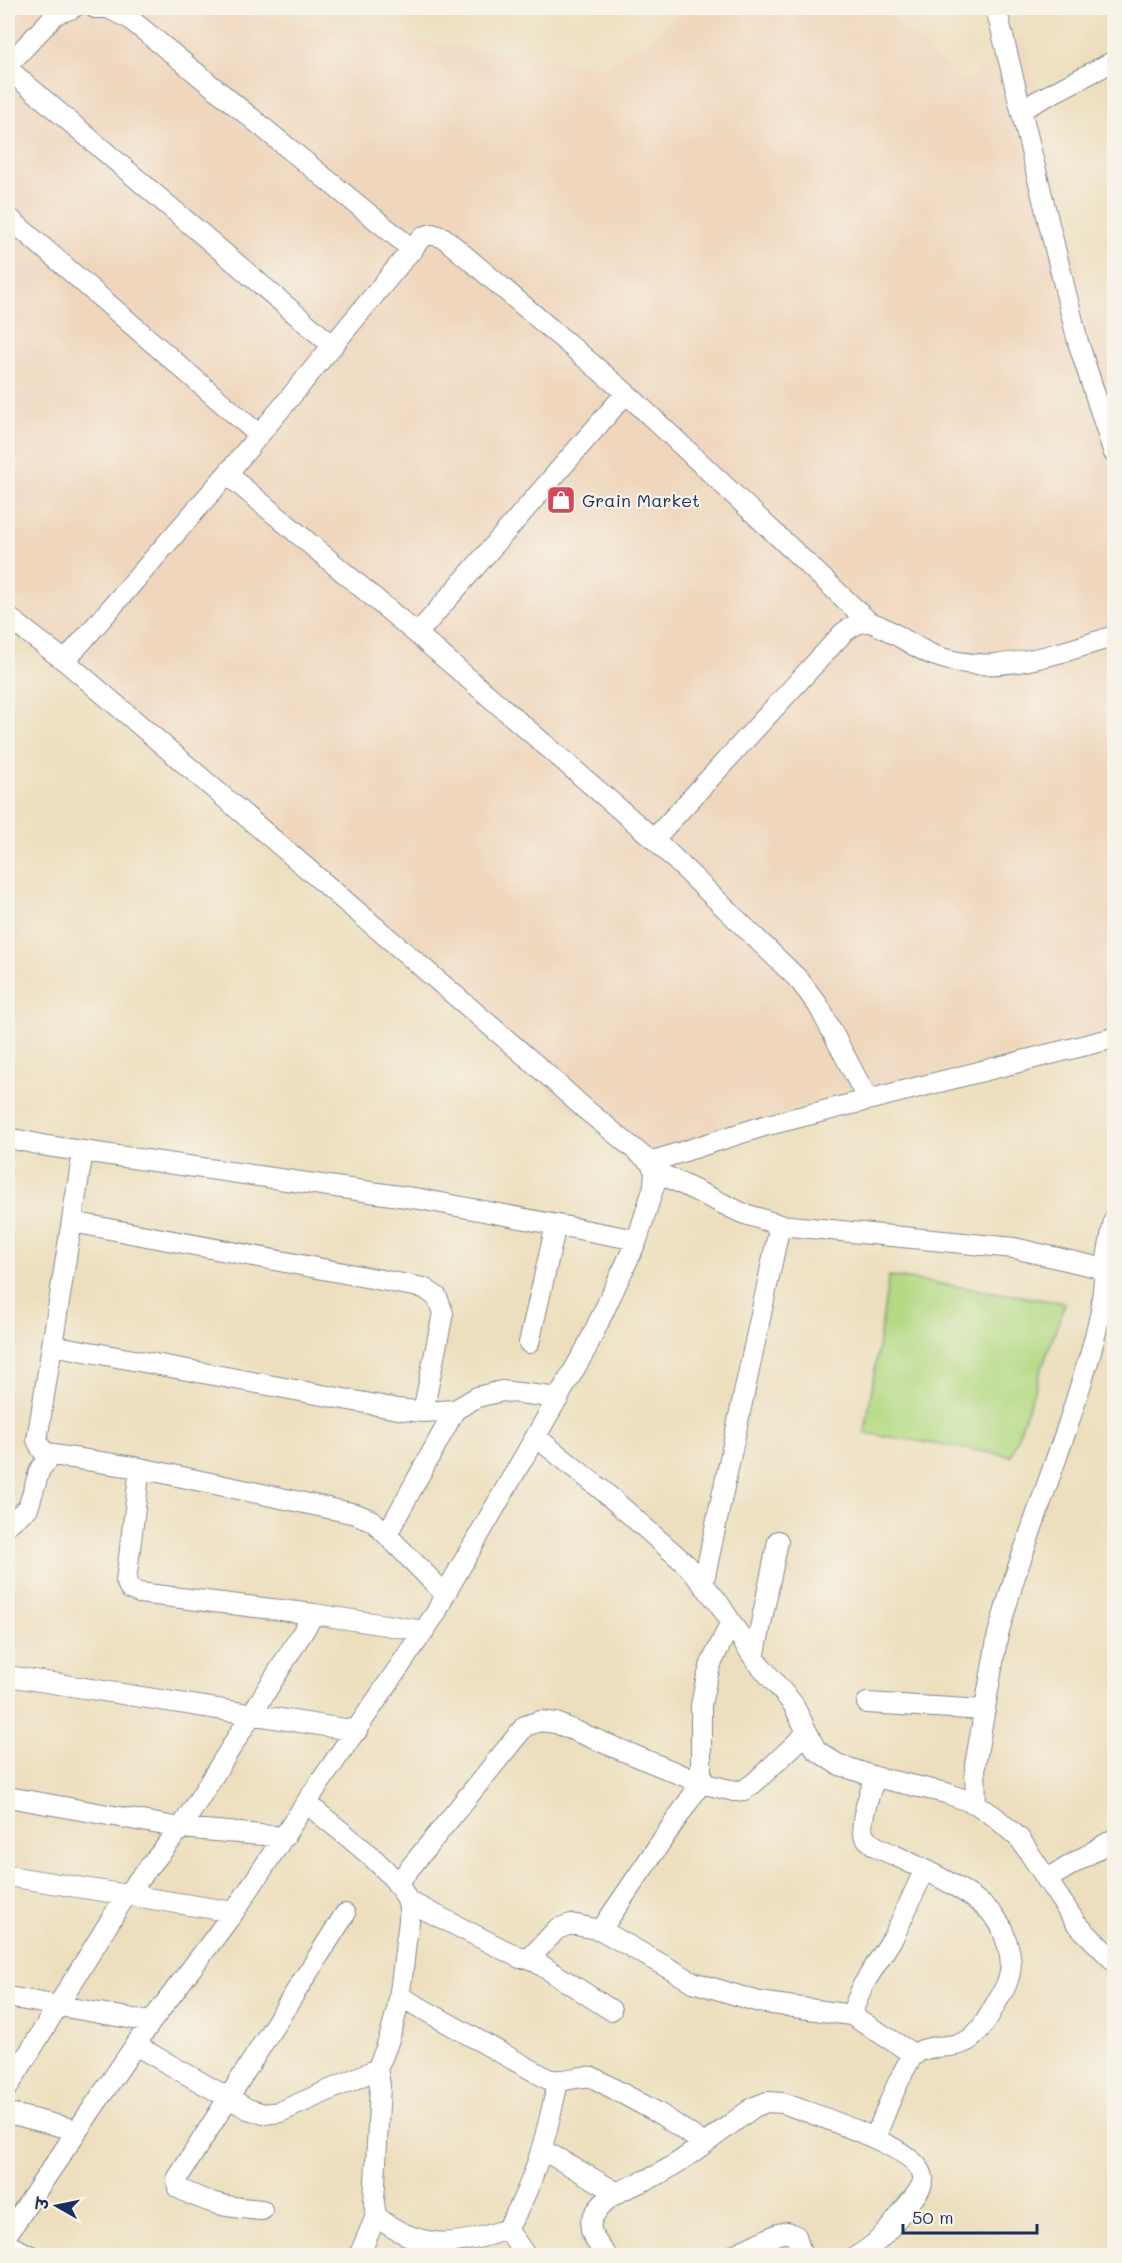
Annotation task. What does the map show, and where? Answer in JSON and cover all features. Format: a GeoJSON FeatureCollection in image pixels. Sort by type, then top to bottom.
{"type":"FeatureCollection","features":[{"type":"Feature","properties":{"kind":"street"},"geometry":{"type":"LineString","coordinates":[[73,8],[56,14],[8,67],[333,346]]}},
{"type":"Feature","properties":{"kind":"street"},"geometry":{"type":"LineString","coordinates":[[95,8],[108,8],[130,19],[412,250]]}},
{"type":"Feature","properties":{"kind":"street"},"geometry":{"type":"LineString","coordinates":[[996,8],[1078,342],[1114,453]]}},
{"type":"Feature","properties":{"kind":"street"},"geometry":{"type":"LineString","coordinates":[[1022,109],[1114,62]]}},
{"type":"Feature","properties":{"kind":"street"},"geometry":{"type":"LineString","coordinates":[[8,217],[259,435]]}},
{"type":"Feature","properties":{"kind":"street"},"geometry":{"type":"LineString","coordinates":[[65,661],[259,435],[422,237],[432,234],[444,238],[626,393],[868,621],[934,655],[988,665],[1020,662],[1114,636]]}},
{"type":"Feature","properties":{"kind":"street"},"geometry":{"type":"LineString","coordinates":[[417,633],[626,393]]}},
{"type":"Feature","properties":{"kind":"street"},"geometry":{"type":"LineString","coordinates":[[226,474],[417,633],[654,839],[798,980],[818,1005],[868,1100]]}},
{"type":"Feature","properties":{"kind":"street"},"geometry":{"type":"LineString","coordinates":[[8,617],[65,661],[653,1167],[742,1213],[780,1225],[1014,1248],[1105,1269]]}},
{"type":"Feature","properties":{"kind":"street"},"geometry":{"type":"LineString","coordinates":[[654,839],[843,633],[855,625],[868,621]]}},
{"type":"Feature","properties":{"kind":"street"},"geometry":{"type":"LineString","coordinates":[[653,1167],[764,1126],[1114,1038]]}},
{"type":"Feature","properties":{"kind":"street"},"geometry":{"type":"LineString","coordinates":[[8,1138],[83,1151],[420,1198],[637,1240]]}},
{"type":"Feature","properties":{"kind":"street"},"geometry":{"type":"LineString","coordinates":[[83,1151],[37,1440],[42,1450],[53,1455],[140,1468],[356,1514],[373,1521],[446,1594]]}},
{"type":"Feature","properties":{"kind":"street"},"geometry":{"type":"LineString","coordinates":[[11,2223],[98,2102],[151,2022],[234,1912],[424,1631],[586,1349],[637,1240],[654,1186],[653,1167]]}},
{"type":"Feature","properties":{"kind":"street"},"geometry":{"type":"LineString","coordinates":[[976,1804],[975,1765],[998,1634],[1015,1576],[1057,1458],[1091,1352],[1101,1311],[1105,1269],[1114,1220]]}},
{"type":"Feature","properties":{"kind":"street"},"geometry":{"type":"LineString","coordinates":[[72,1222],[424,1288],[437,1297],[443,1313],[423,1412]]}},
{"type":"Feature","properties":{"kind":"street"},"geometry":{"type":"LineString","coordinates":[[529,1343],[556,1225]]}},
{"type":"Feature","properties":{"kind":"street"},"geometry":{"type":"LineString","coordinates":[[703,1585],[780,1225]]}},
{"type":"Feature","properties":{"kind":"street"},"geometry":{"type":"LineString","coordinates":[[52,1345],[423,1412],[455,1410],[477,1397],[502,1391],[559,1398]]}},
{"type":"Feature","properties":{"kind":"street"},"geometry":{"type":"LineString","coordinates":[[387,1534],[455,1410]]}},
{"type":"Feature","properties":{"kind":"street"},"geometry":{"type":"LineString","coordinates":[[536,1437],[602,1490],[687,1565],[718,1602],[754,1658],[793,1704],[816,1750],[837,1764],[875,1777],[946,1793],[976,1804],[995,1817],[1020,1839],[1076,1923],[1114,1961]]}},
{"type":"Feature","properties":{"kind":"street"},"geometry":{"type":"LineString","coordinates":[[8,1524],[28,1508],[40,1469],[53,1455]]}},
{"type":"Feature","properties":{"kind":"street"},"geometry":{"type":"LineString","coordinates":[[140,1468],[126,1581],[130,1589],[139,1593],[314,1614],[424,1631]]}},
{"type":"Feature","properties":{"kind":"street"},"geometry":{"type":"LineString","coordinates":[[754,1658],[778,1541]]}},
{"type":"Feature","properties":{"kind":"street"},"geometry":{"type":"LineString","coordinates":[[8,2087],[126,1895],[181,1828],[314,1614]]}},
{"type":"Feature","properties":{"kind":"street"},"geometry":{"type":"LineString","coordinates":[[601,1930],[701,1783],[701,1705],[711,1664],[730,1622]]}},
{"type":"Feature","properties":{"kind":"street"},"geometry":{"type":"LineString","coordinates":[[8,1676],[357,1731]]}},
{"type":"Feature","properties":{"kind":"street"},"geometry":{"type":"LineString","coordinates":[[867,1703],[985,1710]]}},
{"type":"Feature","properties":{"kind":"street"},"geometry":{"type":"LineString","coordinates":[[397,1884],[525,1726],[540,1721],[556,1723],[701,1783],[734,1791],[744,1790],[754,1783],[807,1733]]}},
{"type":"Feature","properties":{"kind":"street"},"geometry":{"type":"LineString","coordinates":[[875,1777],[864,1815],[862,1827],[864,1836],[875,1846],[966,1892],[986,1908],[1000,1924],[1011,1954],[1012,1972],[1007,1986],[981,2029],[969,2041],[924,2050],[915,2055],[907,2067],[875,2138]]}},
{"type":"Feature","properties":{"kind":"street"},"geometry":{"type":"LineString","coordinates":[[8,1797],[181,1828],[285,1837]]}},
{"type":"Feature","properties":{"kind":"street"},"geometry":{"type":"LineString","coordinates":[[306,1803],[374,1859],[397,1884],[408,1901],[409,1916],[401,1997],[394,2024],[377,2069],[380,2085],[374,2202],[376,2216],[358,2256]]}},
{"type":"Feature","properties":{"kind":"street"},"geometry":{"type":"LineString","coordinates":[[1046,1880],[1114,1839]]}},
{"type":"Feature","properties":{"kind":"street"},"geometry":{"type":"LineString","coordinates":[[851,2015],[863,1985],[894,1936],[924,1871]]}},
{"type":"Feature","properties":{"kind":"street"},"geometry":{"type":"LineString","coordinates":[[8,1876],[234,1912]]}},
{"type":"Feature","properties":{"kind":"street"},"geometry":{"type":"LineString","coordinates":[[408,1901],[520,1958],[530,1958],[610,2010]]}},
{"type":"Feature","properties":{"kind":"street"},"geometry":{"type":"LineString","coordinates":[[262,2210],[207,2202],[177,2186],[177,2179],[345,1914]]}},
{"type":"Feature","properties":{"kind":"street"},"geometry":{"type":"LineString","coordinates":[[530,1958],[557,1929],[571,1924],[601,1930],[693,1982],[759,2002],[851,2015],[915,2055]]}},
{"type":"Feature","properties":{"kind":"street"},"geometry":{"type":"LineString","coordinates":[[8,1997],[151,2022]]}},
{"type":"Feature","properties":{"kind":"street"},"geometry":{"type":"LineString","coordinates":[[401,1997],[548,2079],[558,2082],[581,2075],[592,2077],[660,2114],[703,2143]]}},
{"type":"Feature","properties":{"kind":"street"},"geometry":{"type":"LineString","coordinates":[[135,2045],[248,2109],[264,2114],[280,2112],[377,2069]]}},
{"type":"Feature","properties":{"kind":"street"},"geometry":{"type":"LineString","coordinates":[[376,2216],[390,2228],[405,2236],[443,2244],[507,2229],[514,2218],[543,2150],[558,2082]]}},
{"type":"Feature","properties":{"kind":"street"},"geometry":{"type":"LineString","coordinates":[[607,2256],[593,2237],[590,2225],[593,2215],[616,2192],[658,2174],[754,2107],[767,2102],[783,2103],[875,2138],[916,2164],[922,2172],[923,2181],[891,2229],[872,2247],[857,2256]]}},
{"type":"Feature","properties":{"kind":"street"},"geometry":{"type":"LineString","coordinates":[[8,2113],[76,2130]]}},
{"type":"Feature","properties":{"kind":"street"},"geometry":{"type":"LineString","coordinates":[[543,2150],[616,2192]]}},
{"type":"Feature","properties":{"kind":"street"},"geometry":{"type":"LineString","coordinates":[[507,2229],[526,2256]]}},
{"type":"Feature","properties":{"kind":"street"},"geometry":{"type":"LineString","coordinates":[[731,2256],[787,2232],[796,2236],[802,2256]]}},
{"type":"Feature","properties":{"kind":"street"},"geometry":{"type":"LineString","coordinates":[[8,2245],[31,2256]]}},
{"type":"Feature","properties":{"kind":"shaded area","name":"Grain Market"},"geometry":{"type":"Polygon","coordinates":[[[8,8],[202,8],[604,68],[692,8],[882,8],[964,83],[1024,36],[1071,228],[1114,381],[1114,1030],[951,1068],[802,1107],[644,1161],[580,1118],[167,747],[8,620],[8,8]]]}},
{"type":"Feature","properties":{"kind":"green space"},"geometry":{"type":"Polygon","coordinates":[[[889,1276],[1065,1303],[1011,1456],[865,1433],[889,1276]]]}},
{"type":"Feature","properties":{"kind":"place","name":"Grain Market"},"geometry":{"type":"Point","coordinates":[561,500]}}]}
